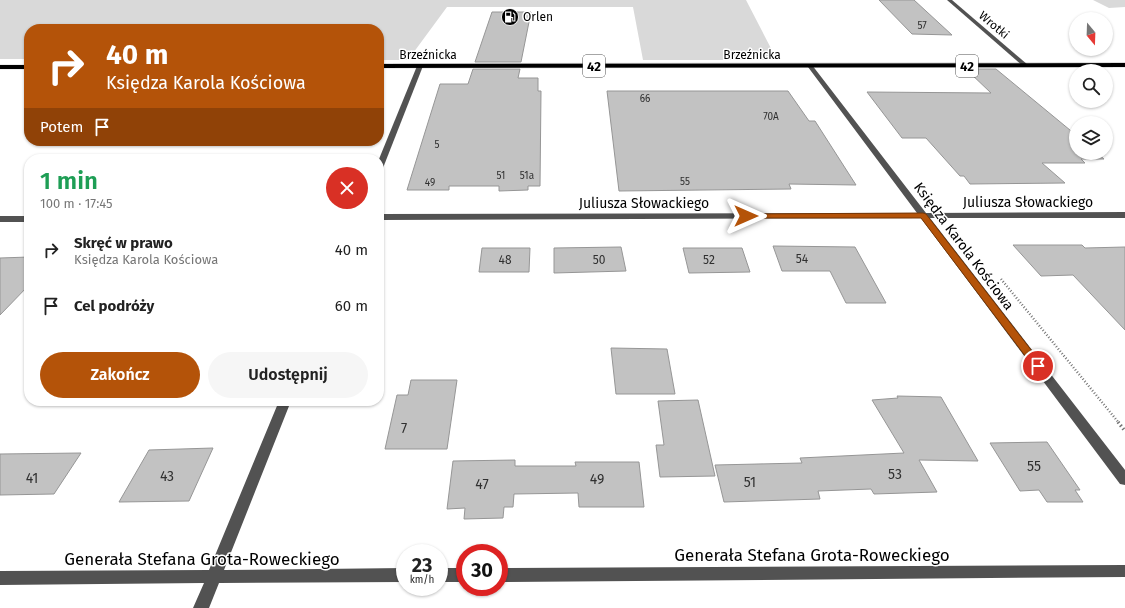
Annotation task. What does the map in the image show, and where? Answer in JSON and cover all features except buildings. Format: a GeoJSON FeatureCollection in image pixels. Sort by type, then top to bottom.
{"type":"FeatureCollection","features":[{"type":"Feature","properties":{"kind":"main road","name":"Brzeźnicka"},"geometry":{"type":"LineString","coordinates":[[384,66],[1125,65]]}},
{"type":"Feature","properties":{"kind":"main road"},"geometry":{"type":"LineString","coordinates":[[0,67],[24,67]]}},
{"type":"Feature","properties":{"kind":"street","name":"Wrotki"},"geometry":{"type":"LineString","coordinates":[[948,0],[1026,66]]}},
{"type":"Feature","properties":{"kind":"street"},"geometry":{"type":"LineString","coordinates":[[384,156],[420,66]]}},
{"type":"Feature","properties":{"kind":"street","name":"Księdza Karola Kościowa"},"geometry":{"type":"LineString","coordinates":[[810,66],[1125,480]]}},
{"type":"Feature","properties":{"kind":"street","name":"Juliusza Słowackiego"},"geometry":{"type":"LineString","coordinates":[[384,217],[1125,215]]}},
{"type":"Feature","properties":{"kind":"street"},"geometry":{"type":"LineString","coordinates":[[0,219],[24,219]]}},
{"type":"Feature","properties":{"kind":"street"},"geometry":{"type":"LineString","coordinates":[[201,608],[283,406]]}},
{"type":"Feature","properties":{"kind":"street","name":"Generała Stefana Grota-Roweckiego"},"geometry":{"type":"LineString","coordinates":[[508,575],[1125,571]]}},
{"type":"Feature","properties":{"kind":"street","name":"Generała Stefana Grota-Roweckiego"},"geometry":{"type":"LineString","coordinates":[[0,578],[396,575]]}},
{"type":"Feature","properties":{"kind":"path"},"geometry":{"type":"LineString","coordinates":[[999,278],[1125,430]]}},
{"type":"Feature","properties":{"kind":"shaded area"},"geometry":{"type":"Polygon","coordinates":[[[0,0],[746,0],[777,60],[643,60],[633,7],[447,7],[408,60],[384,60],[384,24],[24,24],[24,59],[0,59],[0,0]]]}},
{"type":"Feature","properties":{"kind":"shaded area"},"geometry":{"type":"Polygon","coordinates":[[[1093,0],[1125,0],[1125,7],[1109,8],[1093,0]]]}},
{"type":"Feature","properties":{"kind":"place","name":"Orlen"},"geometry":{"type":"Point","coordinates":[510,17]}},
{"type":"Feature","properties":{"kind":"route"},"geometry":{"type":"LineString","coordinates":[[746,216],[923,216],[1038,366]]}}]}
